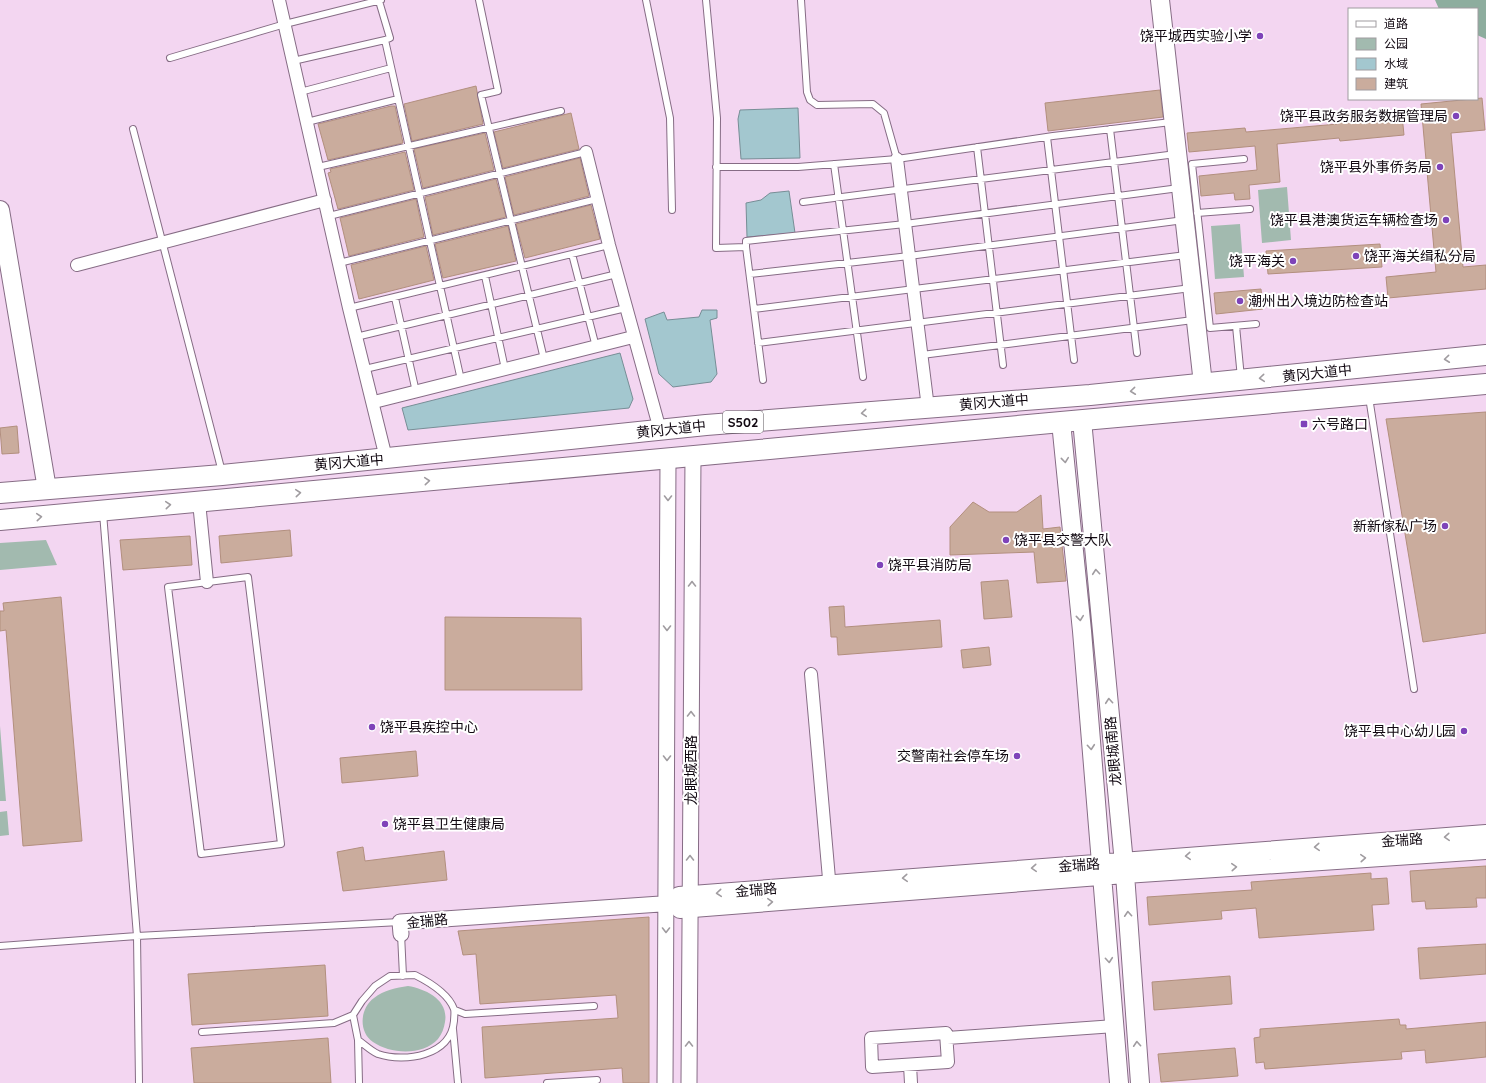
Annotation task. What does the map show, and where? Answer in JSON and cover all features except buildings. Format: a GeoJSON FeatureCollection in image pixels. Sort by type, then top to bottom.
{"type":"FeatureCollection","features":[{"type":"Feature","properties":{"kind":"main road"},"geometry":{"type":"LineString","coordinates":[[1160,0],[1182,188],[1191,217],[1190,255],[1204,384]]}},
{"type":"Feature","properties":{"kind":"main road"},"geometry":{"type":"LineString","coordinates":[[0,210],[47,489]]}},
{"type":"Feature","properties":{"kind":"main road","name":"黄冈大道中"},"geometry":{"type":"LineString","coordinates":[[0,493],[222,474],[663,430],[1204,384],[1486,355]]}},
{"type":"Feature","properties":{"kind":"main road","name":"黄冈大道中"},"geometry":{"type":"LineString","coordinates":[[0,520],[1486,384]]}},
{"type":"Feature","properties":{"kind":"main road"},"geometry":{"type":"LineString","coordinates":[[893,410],[896,438]]}},
{"type":"Feature","properties":{"kind":"main road","name":"龙眼城南路"},"geometry":{"type":"LineString","coordinates":[[1082,420],[1124,868],[1140,1083]]}},
{"type":"Feature","properties":{"kind":"main road","name":"龙眼城南路"},"geometry":{"type":"LineString","coordinates":[[1061,422],[1082,631],[1119,1083]]}},
{"type":"Feature","properties":{"kind":"main road"},"geometry":{"type":"LineString","coordinates":[[663,430],[668,459]]}},
{"type":"Feature","properties":{"kind":"main road"},"geometry":{"type":"LineString","coordinates":[[386,458],[388,485]]}},
{"type":"Feature","properties":{"kind":"main road"},"geometry":{"type":"LineString","coordinates":[[80,486],[82,513]]}},
{"type":"Feature","properties":{"kind":"main road","name":"金瑞路"},"geometry":{"type":"LineString","coordinates":[[1124,868],[1486,834]]}},
{"type":"Feature","properties":{"kind":"main road","name":"金瑞路"},"geometry":{"type":"LineString","coordinates":[[680,902],[679,896],[830,891],[1102,869],[1486,850]]}},
{"type":"Feature","properties":{"kind":"street"},"geometry":{"type":"LineString","coordinates":[[279,0],[349,308],[374,402],[386,458]]}},
{"type":"Feature","properties":{"kind":"street"},"geometry":{"type":"LineString","coordinates":[[586,152],[633,338],[663,430]]}},
{"type":"Feature","properties":{"kind":"street"},"geometry":{"type":"LineString","coordinates":[[897,158],[928,408]]}},
{"type":"Feature","properties":{"kind":"street"},"geometry":{"type":"LineString","coordinates":[[77,265],[325,200]]}},
{"type":"Feature","properties":{"kind":"street"},"geometry":{"type":"LineString","coordinates":[[374,402],[633,338]]}},
{"type":"Feature","properties":{"kind":"street","name":"龙眼城西路"},"geometry":{"type":"LineString","coordinates":[[689,1083],[693,456]]}},
{"type":"Feature","properties":{"kind":"street","name":"龙眼城西路"},"geometry":{"type":"LineString","coordinates":[[665,1083],[668,459]]}},
{"type":"Feature","properties":{"kind":"street"},"geometry":{"type":"LineString","coordinates":[[199,502],[207,582]]}},
{"type":"Feature","properties":{"kind":"street"},"geometry":{"type":"LineString","coordinates":[[811,674],[830,891]]}},
{"type":"Feature","properties":{"kind":"street","name":"金瑞路"},"geometry":{"type":"LineString","coordinates":[[400,928],[680,902]]}},
{"type":"Feature","properties":{"kind":"street"},"geometry":{"type":"LineString","coordinates":[[947,1038],[1115,1026]]}},
{"type":"Feature","properties":{"kind":"street"},"geometry":{"type":"LineString","coordinates":[[946,1034],[948,1062],[910,1065],[872,1067],[870,1038],[946,1034]]}},
{"type":"Feature","properties":{"kind":"street"},"geometry":{"type":"LineString","coordinates":[[910,1065],[911,1083]]}},
{"type":"Feature","properties":{"kind":"lane"},"geometry":{"type":"LineString","coordinates":[[479,0],[498,91],[481,95],[501,173],[544,359]]}},
{"type":"Feature","properties":{"kind":"lane"},"geometry":{"type":"LineString","coordinates":[[646,0],[670,118],[672,210]]}},
{"type":"Feature","properties":{"kind":"lane"},"geometry":{"type":"LineString","coordinates":[[706,0],[718,118],[716,167],[716,248],[746,247]]}},
{"type":"Feature","properties":{"kind":"lane"},"geometry":{"type":"LineString","coordinates":[[801,0],[807,92],[810,100],[817,105],[873,104],[884,113],[897,158]]}},
{"type":"Feature","properties":{"kind":"lane"},"geometry":{"type":"LineString","coordinates":[[170,58],[285,24],[380,1],[390,38],[293,61]]}},
{"type":"Feature","properties":{"kind":"lane"},"geometry":{"type":"LineString","coordinates":[[386,40],[408,147],[461,380]]}},
{"type":"Feature","properties":{"kind":"lane"},"geometry":{"type":"LineString","coordinates":[[300,92],[392,68]]}},
{"type":"Feature","properties":{"kind":"lane"},"geometry":{"type":"LineString","coordinates":[[307,122],[398,99]]}},
{"type":"Feature","properties":{"kind":"lane"},"geometry":{"type":"LineString","coordinates":[[318,167],[561,111]]}},
{"type":"Feature","properties":{"kind":"lane"},"geometry":{"type":"LineString","coordinates":[[716,167],[798,167],[897,158],[1174,121]]}},
{"type":"Feature","properties":{"kind":"lane"},"geometry":{"type":"LineString","coordinates":[[133,129],[222,474]]}},
{"type":"Feature","properties":{"kind":"lane"},"geometry":{"type":"LineString","coordinates":[[1110,129],[1137,353]]}},
{"type":"Feature","properties":{"kind":"lane"},"geometry":{"type":"LineString","coordinates":[[1047,137],[1074,360]]}},
{"type":"Feature","properties":{"kind":"lane"},"geometry":{"type":"LineString","coordinates":[[977,147],[1003,365]]}},
{"type":"Feature","properties":{"kind":"lane"},"geometry":{"type":"LineString","coordinates":[[329,216],[586,152]]}},
{"type":"Feature","properties":{"kind":"lane"},"geometry":{"type":"LineString","coordinates":[[803,202],[1178,154]]}},
{"type":"Feature","properties":{"kind":"lane"},"geometry":{"type":"LineString","coordinates":[[1244,159],[1192,164],[1191,217],[1210,328],[1256,324]]}},
{"type":"Feature","properties":{"kind":"lane"},"geometry":{"type":"LineString","coordinates":[[834,164],[863,377]]}},
{"type":"Feature","properties":{"kind":"lane"},"geometry":{"type":"LineString","coordinates":[[763,380],[746,241],[905,224],[1182,188]]}},
{"type":"Feature","properties":{"kind":"lane"},"geometry":{"type":"LineString","coordinates":[[339,263],[598,199]]}},
{"type":"Feature","properties":{"kind":"lane"},"geometry":{"type":"LineString","coordinates":[[750,274],[909,256],[1122,229],[1191,217],[1250,209]]}},
{"type":"Feature","properties":{"kind":"lane"},"geometry":{"type":"LineString","coordinates":[[349,308],[609,245]]}},
{"type":"Feature","properties":{"kind":"lane"},"geometry":{"type":"LineString","coordinates":[[572,254],[596,346]]}},
{"type":"Feature","properties":{"kind":"lane"},"geometry":{"type":"LineString","coordinates":[[754,309],[1190,255]]}},
{"type":"Feature","properties":{"kind":"lane"},"geometry":{"type":"LineString","coordinates":[[356,337],[617,274]]}},
{"type":"Feature","properties":{"kind":"lane"},"geometry":{"type":"LineString","coordinates":[[485,276],[506,369]]}},
{"type":"Feature","properties":{"kind":"lane"},"geometry":{"type":"LineString","coordinates":[[758,342],[857,331],[1193,288]]}},
{"type":"Feature","properties":{"kind":"lane"},"geometry":{"type":"LineString","coordinates":[[395,298],[416,392]]}},
{"type":"Feature","properties":{"kind":"lane"},"geometry":{"type":"LineString","coordinates":[[365,368],[626,308]]}},
{"type":"Feature","properties":{"kind":"lane"},"geometry":{"type":"LineString","coordinates":[[922,355],[1197,319]]}},
{"type":"Feature","properties":{"kind":"lane"},"geometry":{"type":"LineString","coordinates":[[1236,326],[1241,380]]}},
{"type":"Feature","properties":{"kind":"lane"},"geometry":{"type":"LineString","coordinates":[[1369,395],[1414,689]]}},
{"type":"Feature","properties":{"kind":"lane"},"geometry":{"type":"LineString","coordinates":[[103,511],[137,936],[139,1083]]}},
{"type":"Feature","properties":{"kind":"lane"},"geometry":{"type":"LineString","coordinates":[[248,577],[281,844],[201,854],[168,587],[207,582],[248,577]]}},
{"type":"Feature","properties":{"kind":"lane"},"geometry":{"type":"LineString","coordinates":[[0,946],[137,936],[400,928],[403,976]]}},
{"type":"Feature","properties":{"kind":"lane"},"geometry":{"type":"LineString","coordinates":[[202,1032],[334,1023],[353,1015],[362,1000],[375,986],[390,976],[415,975],[428,982],[445,996],[455,1010],[465,1014],[594,1006]]}},
{"type":"Feature","properties":{"kind":"lane"},"geometry":{"type":"LineString","coordinates":[[455,1010],[453,1029],[458,1083]]}},
{"type":"Feature","properties":{"kind":"lane"},"geometry":{"type":"LineString","coordinates":[[353,1015],[358,1040],[359,1083]]}},
{"type":"Feature","properties":{"kind":"lane"},"geometry":{"type":"LineString","coordinates":[[358,1040],[376,1054],[396,1058],[412,1057],[431,1053],[444,1044],[453,1029]]}},
{"type":"Feature","properties":{"kind":"lane"},"geometry":{"type":"LineString","coordinates":[[547,1083],[597,1080]]}},
{"type":"Feature","properties":{"kind":"green space"},"geometry":{"type":"Polygon","coordinates":[[[1287,187],[1291,240],[1262,243],[1258,190],[1287,187]]]}},
{"type":"Feature","properties":{"kind":"green space"},"geometry":{"type":"Polygon","coordinates":[[[1240,224],[1244,277],[1215,279],[1211,226],[1240,224]]]}},
{"type":"Feature","properties":{"kind":"green space"},"geometry":{"type":"Polygon","coordinates":[[[46,540],[57,565],[0,570],[0,543],[46,540]]]}},
{"type":"Feature","properties":{"kind":"green space"},"geometry":{"type":"Polygon","coordinates":[[[0,726],[6,801],[0,801],[0,726]]]}},
{"type":"Feature","properties":{"kind":"green space"},"geometry":{"type":"Polygon","coordinates":[[[7,811],[9,835],[0,836],[0,812],[7,811]]]}},
{"type":"Feature","properties":{"kind":"green space"},"geometry":{"type":"Polygon","coordinates":[[[408,986],[429,993],[440,1002],[445,1014],[445,1024],[442,1033],[432,1045],[415,1051],[397,1051],[380,1046],[368,1038],[365,1032],[363,1020],[366,1008],[369,1002],[382,993],[408,986]]]}},
{"type":"Feature","properties":{"kind":"shaded area"},"geometry":{"type":"Polygon","coordinates":[[[1435,0],[1486,0],[1486,39],[1478,35],[1478,8],[1439,8],[1435,0]]]}},
{"type":"Feature","properties":{"kind":"water"},"geometry":{"type":"Polygon","coordinates":[[[798,108],[800,158],[741,159],[738,119],[740,110],[798,108]]]}},
{"type":"Feature","properties":{"kind":"water"},"geometry":{"type":"Polygon","coordinates":[[[789,191],[795,233],[747,237],[746,203],[761,200],[770,193],[789,191]]]}},
{"type":"Feature","properties":{"kind":"water"},"geometry":{"type":"Polygon","coordinates":[[[702,310],[717,310],[717,318],[710,320],[717,374],[711,382],[673,387],[659,374],[645,319],[664,312],[667,320],[699,317],[702,310]]]}},
{"type":"Feature","properties":{"kind":"water"},"geometry":{"type":"Polygon","coordinates":[[[620,353],[633,399],[629,408],[408,430],[402,408],[620,353]]]}},
{"type":"Feature","properties":{"kind":"place","name":"饶平城西实验小学"},"geometry":{"type":"Point","coordinates":[1260,36]}},
{"type":"Feature","properties":{"kind":"place","name":"饶平县政务服务数据管理局"},"geometry":{"type":"Point","coordinates":[1456,116]}},
{"type":"Feature","properties":{"kind":"place","name":"饶平县外事侨务局"},"geometry":{"type":"Point","coordinates":[1440,167]}},
{"type":"Feature","properties":{"kind":"place","name":"饶平县港澳货运车辆检查场"},"geometry":{"type":"Point","coordinates":[1446,220]}},
{"type":"Feature","properties":{"kind":"place","name":"饶平海关缉私分局"},"geometry":{"type":"Point","coordinates":[1356,256]}},
{"type":"Feature","properties":{"kind":"place","name":"饶平海关"},"geometry":{"type":"Point","coordinates":[1293,261]}},
{"type":"Feature","properties":{"kind":"place","name":"潮州出入境边防检查站"},"geometry":{"type":"Point","coordinates":[1240,301]}},
{"type":"Feature","properties":{"kind":"place","name":"六号路口"},"geometry":{"type":"Point","coordinates":[1304,424]}},
{"type":"Feature","properties":{"kind":"place","name":"新新傢私广场"},"geometry":{"type":"Point","coordinates":[1445,526]}},
{"type":"Feature","properties":{"kind":"place","name":"饶平县交警大队"},"geometry":{"type":"Point","coordinates":[1006,540]}},
{"type":"Feature","properties":{"kind":"place","name":"饶平县消防局"},"geometry":{"type":"Point","coordinates":[880,565]}},
{"type":"Feature","properties":{"kind":"place","name":"饶平县疾控中心"},"geometry":{"type":"Point","coordinates":[372,727]}},
{"type":"Feature","properties":{"kind":"place","name":"饶平县中心幼儿园"},"geometry":{"type":"Point","coordinates":[1464,731]}},
{"type":"Feature","properties":{"kind":"place","name":"交警南社会停车场"},"geometry":{"type":"Point","coordinates":[1017,756]}},
{"type":"Feature","properties":{"kind":"place","name":"饶平县卫生健康局"},"geometry":{"type":"Point","coordinates":[385,824]}}]}
